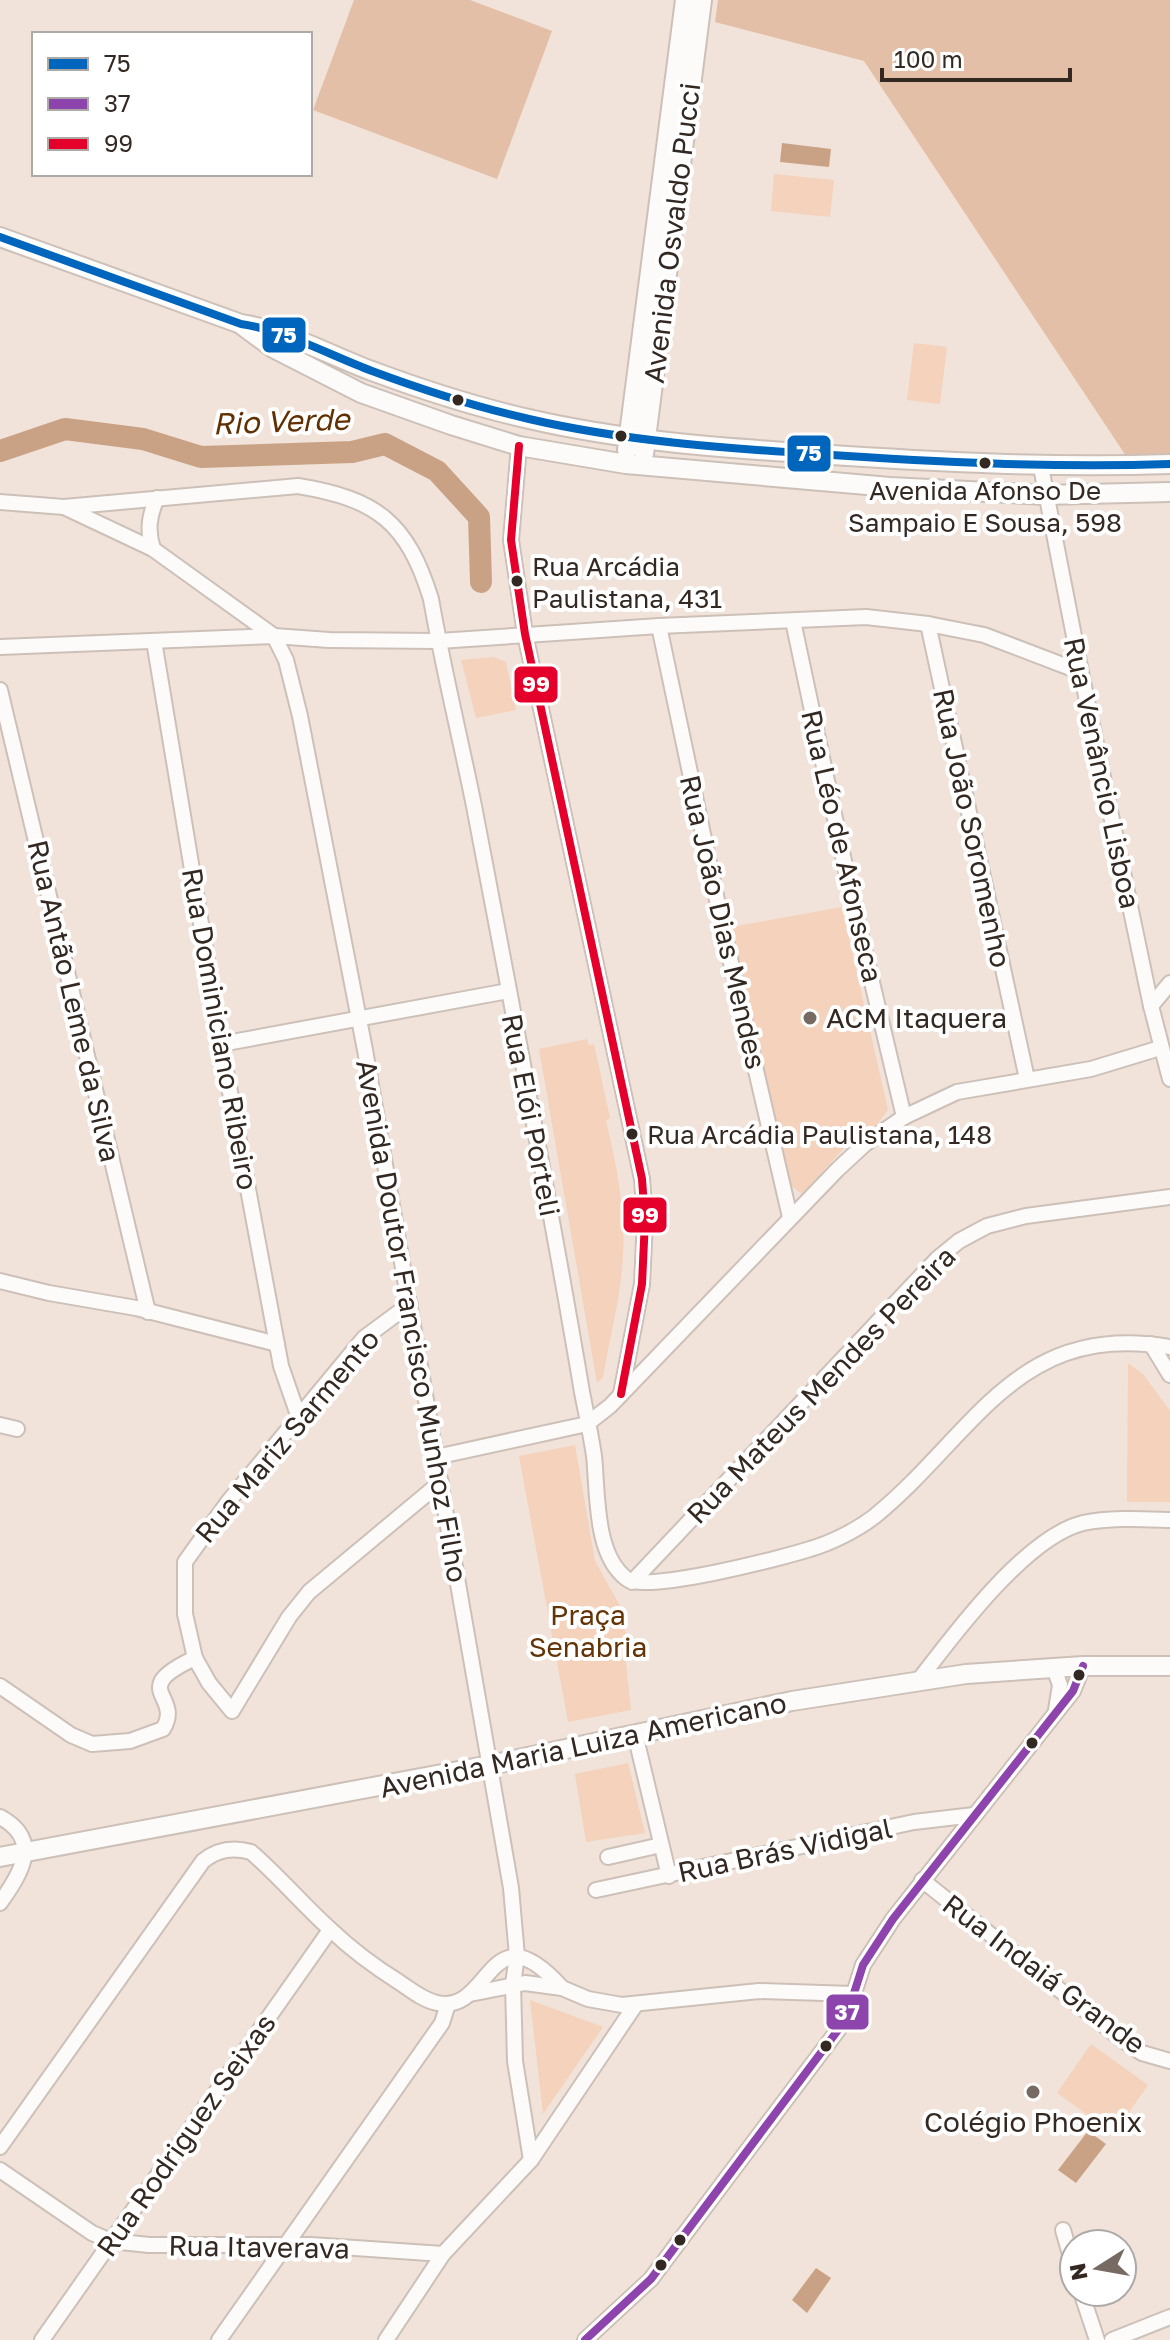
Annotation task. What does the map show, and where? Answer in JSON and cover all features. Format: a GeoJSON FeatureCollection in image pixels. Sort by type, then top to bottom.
{"type":"FeatureCollection","features":[{"type":"Feature","properties":{"kind":"main road","name":"Avenida Osvaldo Pucci"},"geometry":{"type":"LineString","coordinates":[[634,465],[685,0]]}},
{"type":"Feature","properties":{"kind":"main road","name":"Avenida Osvaldo Pucci"},"geometry":{"type":"LineString","coordinates":[[637,440],[702,0]]}},
{"type":"Feature","properties":{"kind":"main road"},"geometry":{"type":"LineString","coordinates":[[0,237],[241,324],[280,333],[371,371],[527,419],[637,440],[893,460],[1041,467],[1170,464]]}},
{"type":"Feature","properties":{"kind":"main road"},"geometry":{"type":"LineString","coordinates":[[241,324],[273,348],[361,393],[519,446],[634,465],[890,487],[1045,495],[1170,492]]}},
{"type":"Feature","properties":{"kind":"main road"},"geometry":{"type":"LineString","coordinates":[[361,393],[371,371]]}},
{"type":"Feature","properties":{"kind":"main road","name":"Avenida Maria Luiza Americano"},"geometry":{"type":"LineString","coordinates":[[0,1857],[490,1765],[792,1701],[919,1680],[1083,1666],[1170,1666]]}},
{"type":"Feature","properties":{"kind":"street"},"geometry":{"type":"LineString","coordinates":[[519,446],[511,540],[525,634],[642,1179],[645,1220],[642,1284],[621,1394]]}},
{"type":"Feature","properties":{"kind":"street","name":"Rua Venâncio Lisboa"},"geometry":{"type":"LineString","coordinates":[[1041,467],[1151,1006],[1170,1079]]}},
{"type":"Feature","properties":{"kind":"street","name":"Rua Elói Porteli"},"geometry":{"type":"LineString","coordinates":[[64,507],[298,486],[333,491],[363,503],[395,526],[417,558],[431,599],[473,802],[594,1458],[603,1540],[618,1569],[632,1582]]}},
{"type":"Feature","properties":{"kind":"street"},"geometry":{"type":"LineString","coordinates":[[153,549],[149,523],[157,498]]}},
{"type":"Feature","properties":{"kind":"street"},"geometry":{"type":"LineString","coordinates":[[0,502],[64,507],[153,549],[274,636]]}},
{"type":"Feature","properties":{"kind":"street"},"geometry":{"type":"LineString","coordinates":[[0,647],[274,636],[439,641],[659,626],[866,617],[928,624],[984,635],[1081,672]]}},
{"type":"Feature","properties":{"kind":"street","name":"Rua Léo de Afonseca"},"geometry":{"type":"LineString","coordinates":[[793,621],[851,894],[904,1117]]}},
{"type":"Feature","properties":{"kind":"street","name":"Rua João Soromenho"},"geometry":{"type":"LineString","coordinates":[[928,624],[1027,1079]]}},
{"type":"Feature","properties":{"kind":"street","name":"Rua João Dias Mendes"},"geometry":{"type":"LineString","coordinates":[[659,626],[722,924],[790,1217]]}},
{"type":"Feature","properties":{"kind":"street","name":"Avenida Doutor Francisco Munhoz Filho"},"geometry":{"type":"LineString","coordinates":[[274,636],[286,660],[300,716],[359,1020],[511,1888],[517,1956],[513,1984],[515,2061],[531,2160]]}},
{"type":"Feature","properties":{"kind":"street","name":"Rua Dominiciano Ribeiro"},"geometry":{"type":"LineString","coordinates":[[154,641],[221,1044],[284,1378],[298,1415]]}},
{"type":"Feature","properties":{"kind":"street","name":"Rua Antão Leme da Silva"},"geometry":{"type":"LineString","coordinates":[[0,690],[148,1312]]}},
{"type":"Feature","properties":{"kind":"street"},"geometry":{"type":"LineString","coordinates":[[1151,1006],[1170,983]]}},
{"type":"Feature","properties":{"kind":"street"},"geometry":{"type":"LineString","coordinates":[[221,1044],[508,991]]}},
{"type":"Feature","properties":{"kind":"street"},"geometry":{"type":"LineString","coordinates":[[436,1457],[587,1424],[621,1394],[790,1217],[865,1144],[904,1117],[957,1092],[1091,1069],[1160,1048]]}},
{"type":"Feature","properties":{"kind":"street","name":"Rua Mateus Mendes Pereira"},"geometry":{"type":"LineString","coordinates":[[632,1582],[862,1337],[937,1259],[959,1241],[987,1226],[1026,1216],[1170,1197]]}},
{"type":"Feature","properties":{"kind":"street"},"geometry":{"type":"LineString","coordinates":[[0,1281],[148,1312],[277,1344]]}},
{"type":"Feature","properties":{"kind":"street","name":"Rua Mariz Sarmento"},"geometry":{"type":"LineString","coordinates":[[410,1304],[364,1338],[228,1502],[185,1562],[185,1614],[195,1658],[209,1683],[232,1711],[289,1617],[309,1592],[441,1482]]}},
{"type":"Feature","properties":{"kind":"street"},"geometry":{"type":"LineString","coordinates":[[1151,1344],[1170,1375]]}},
{"type":"Feature","properties":{"kind":"street"},"geometry":{"type":"LineString","coordinates":[[632,1582],[680,1580],[812,1549],[869,1520],[902,1493],[1006,1385],[1037,1366],[1062,1353],[1086,1348],[1151,1344],[1170,1347]]}},
{"type":"Feature","properties":{"kind":"street"},"geometry":{"type":"LineString","coordinates":[[0,1425],[17,1429]]}},
{"type":"Feature","properties":{"kind":"street"},"geometry":{"type":"LineString","coordinates":[[919,1680],[962,1623],[1039,1544],[1083,1523],[1170,1520]]}},
{"type":"Feature","properties":{"kind":"street"},"geometry":{"type":"LineString","coordinates":[[942,1650],[940,1663],[944,1676]]}},
{"type":"Feature","properties":{"kind":"street"},"geometry":{"type":"LineString","coordinates":[[0,1686],[84,1742],[130,1741],[163,1729],[168,1713],[161,1688],[162,1678],[170,1670],[195,1658]]}},
{"type":"Feature","properties":{"kind":"street"},"geometry":{"type":"LineString","coordinates":[[589,2339],[651,2279],[838,2030],[863,1965],[922,1880],[1073,1691],[1083,1666]]}},
{"type":"Feature","properties":{"kind":"street"},"geometry":{"type":"LineString","coordinates":[[1054,1668],[1060,1685],[1056,1711]]}},
{"type":"Feature","properties":{"kind":"street"},"geometry":{"type":"LineString","coordinates":[[635,1734],[669,1876]]}},
{"type":"Feature","properties":{"kind":"street","name":"Rua Brás Vidigal"},"geometry":{"type":"LineString","coordinates":[[596,1890],[914,1822],[974,1815]]}},
{"type":"Feature","properties":{"kind":"street"},"geometry":{"type":"LineString","coordinates":[[0,1817],[22,1836],[25,1853],[19,1872],[0,1903]]}},
{"type":"Feature","properties":{"kind":"street"},"geometry":{"type":"LineString","coordinates":[[608,1857],[661,1845]]}},
{"type":"Feature","properties":{"kind":"street"},"geometry":{"type":"LineString","coordinates":[[0,2147],[203,1861],[220,1850],[251,1852],[330,1930],[374,1965],[428,2000],[448,2004],[469,1994],[513,1984],[562,1988],[602,2002],[636,2004],[759,1991],[853,1994]]}},
{"type":"Feature","properties":{"kind":"street","name":"Rua Indaiá Grande"},"geometry":{"type":"LineString","coordinates":[[922,1880],[1120,2038],[1142,2053],[1170,2061]]}},
{"type":"Feature","properties":{"kind":"street","name":"Rua Rodriguez Seixas"},"geometry":{"type":"LineString","coordinates":[[42,2340],[330,1930]]}},
{"type":"Feature","properties":{"kind":"street"},"geometry":{"type":"LineString","coordinates":[[469,1994],[492,1969],[517,1956],[540,1966],[562,1988]]}},
{"type":"Feature","properties":{"kind":"street"},"geometry":{"type":"LineString","coordinates":[[219,2340],[442,2023],[448,2004]]}},
{"type":"Feature","properties":{"kind":"street"},"geometry":{"type":"LineString","coordinates":[[386,2340],[443,2254],[531,2160],[636,2004]]}},
{"type":"Feature","properties":{"kind":"street","name":"Rua Itaverava"},"geometry":{"type":"LineString","coordinates":[[0,2170],[92,2233],[111,2241],[149,2245],[311,2245],[443,2254]]}},
{"type":"Feature","properties":{"kind":"street"},"geometry":{"type":"LineString","coordinates":[[1086,2308],[1097,2340]]}},
{"type":"Feature","properties":{"kind":"street"},"geometry":{"type":"LineString","coordinates":[[1112,2340],[1170,2317]]}},
{"type":"Feature","properties":{"kind":"green space"},"geometry":{"type":"Polygon","coordinates":[[[774,174],[834,180],[830,217],[771,211],[774,174]]]}},
{"type":"Feature","properties":{"kind":"green space"},"geometry":{"type":"Polygon","coordinates":[[[914,343],[947,347],[940,404],[907,400],[914,343]]]}},
{"type":"Feature","properties":{"kind":"green space"},"geometry":{"type":"Polygon","coordinates":[[[494,657],[506,662],[516,710],[476,718],[461,660],[494,657]]]}},
{"type":"Feature","properties":{"kind":"green space","name":"ACM Itaquera"},"geometry":{"type":"Polygon","coordinates":[[[842,907],[888,1110],[875,1127],[845,1147],[802,1194],[790,1185],[731,927],[842,907]]]}},
{"type":"Feature","properties":{"kind":"green space"},"geometry":{"type":"Polygon","coordinates":[[[587,1039],[589,1045],[594,1044],[610,1118],[606,1120],[619,1187],[624,1238],[615,1316],[603,1377],[597,1383],[539,1049],[587,1039]]]}},
{"type":"Feature","properties":{"kind":"green space"},"geometry":{"type":"Polygon","coordinates":[[[1128,1363],[1143,1374],[1170,1411],[1170,1502],[1127,1502],[1128,1363]]]}},
{"type":"Feature","properties":{"kind":"green space","name":"Praça Senabria"},"geometry":{"type":"Polygon","coordinates":[[[575,1445],[595,1561],[621,1608],[629,1652],[625,1654],[631,1710],[568,1722],[519,1456],[575,1445]]]}},
{"type":"Feature","properties":{"kind":"green space"},"geometry":{"type":"Polygon","coordinates":[[[628,1763],[645,1833],[586,1842],[575,1774],[628,1763]]]}},
{"type":"Feature","properties":{"kind":"green space"},"geometry":{"type":"Polygon","coordinates":[[[530,2000],[603,2027],[543,2114],[530,2000]]]}},
{"type":"Feature","properties":{"kind":"green space"},"geometry":{"type":"Polygon","coordinates":[[[1091,2044],[1148,2085],[1114,2134],[1057,2093],[1091,2044]]]}},
{"type":"Feature","properties":{"kind":"shaded area"},"geometry":{"type":"Polygon","coordinates":[[[354,0],[470,0],[552,31],[497,179],[313,110],[354,0]]]}},
{"type":"Feature","properties":{"kind":"shaded area"},"geometry":{"type":"Polygon","coordinates":[[[718,0],[1170,0],[1170,459],[1130,462],[864,61],[715,22],[718,0]]]}},
{"type":"Feature","properties":{"kind":"shaded area"},"geometry":{"type":"Polygon","coordinates":[[[782,143],[831,149],[829,167],[780,162],[782,143]]]}},
{"type":"Feature","properties":{"kind":"shaded area"},"geometry":{"type":"Polygon","coordinates":[[[1088,2131],[1106,2144],[1076,2183],[1058,2170],[1088,2131]]]}},
{"type":"Feature","properties":{"kind":"shaded area"},"geometry":{"type":"Polygon","coordinates":[[[816,2268],[831,2278],[807,2313],[792,2300],[816,2268]]]}},
{"type":"Feature","properties":{"kind":"waterway","name":"Rio Verde"},"geometry":{"type":"LineString","coordinates":[[0,451],[65,429],[143,439],[201,457],[352,452],[385,444],[437,471],[479,517],[481,582]]}},
{"type":"Feature","properties":{"kind":"transit line","name":"75"},"geometry":{"type":"LineString","coordinates":[[0,237],[241,324],[291,338],[411,385],[489,409],[565,427],[673,442],[862,457],[1038,465],[1170,464]]}},
{"type":"Feature","properties":{"kind":"transit line","name":"99"},"geometry":{"type":"LineString","coordinates":[[519,446],[511,540],[525,634],[642,1179],[645,1220],[642,1284],[621,1394]]}},
{"type":"Feature","properties":{"kind":"transit line","name":"37"},"geometry":{"type":"LineString","coordinates":[[585,2340],[651,2279],[838,2030],[849,2009],[863,1965],[893,1919],[1073,1691],[1083,1666]]}},
{"type":"Feature","properties":{"kind":"place","name":"Avenida Afonso De Sampaio E Sousa, 598"},"geometry":{"type":"Point","coordinates":[985,463]}},
{"type":"Feature","properties":{"kind":"place","name":"Rua Arcádia Paulistana, 431"},"geometry":{"type":"Point","coordinates":[517,581]}},
{"type":"Feature","properties":{"kind":"place","name":"ACM Itaquera"},"geometry":{"type":"Point","coordinates":[810,1018]}},
{"type":"Feature","properties":{"kind":"place","name":"Rua Arcádia Paulistana, 148"},"geometry":{"type":"Point","coordinates":[632,1134]}},
{"type":"Feature","properties":{"kind":"place","name":"Colégio Phoenix"},"geometry":{"type":"Point","coordinates":[1033,2092]}}]}
